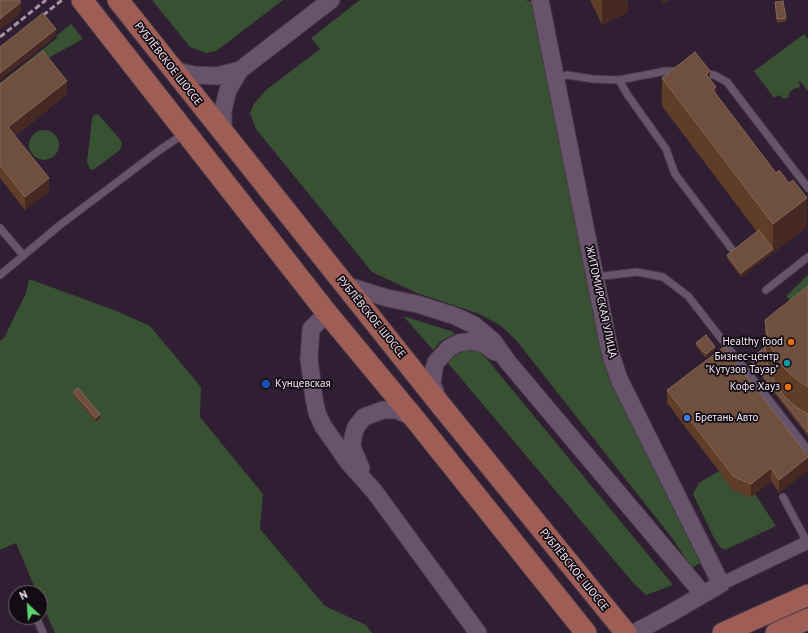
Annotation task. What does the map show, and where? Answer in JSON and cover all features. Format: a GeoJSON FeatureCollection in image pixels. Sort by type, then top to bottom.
{"type":"FeatureCollection","features":[{"type":"Feature","properties":{"kind":"main road","name":"РУБЛЁВСКОЕ ШОССЕ"},"geometry":{"type":"LineString","coordinates":[[118,0],[439,403],[626,633]]}},
{"type":"Feature","properties":{"kind":"main road"},"geometry":{"type":"LineString","coordinates":[[86,5],[327,313],[414,418],[586,633]]}},
{"type":"Feature","properties":{"kind":"main road"},"geometry":{"type":"LineString","coordinates":[[724,633],[808,595]]}},
{"type":"Feature","properties":{"kind":"main road"},"geometry":{"type":"LineString","coordinates":[[776,633],[808,619]]}},
{"type":"Feature","properties":{"kind":"street"},"geometry":{"type":"LineString","coordinates":[[223,133],[223,110],[228,90],[240,70],[331,0]]}},
{"type":"Feature","properties":{"kind":"street","name":"ЖИТОМИРСКАЯ УЛИЦА"},"geometry":{"type":"LineString","coordinates":[[540,0],[610,352],[619,379],[721,584]]}},
{"type":"Feature","properties":{"kind":"street"},"geometry":{"type":"LineString","coordinates":[[173,70],[194,75],[217,76],[240,70]]}},
{"type":"Feature","properties":{"kind":"street"},"geometry":{"type":"LineString","coordinates":[[345,285],[387,298],[417,304],[455,316],[474,325],[493,341],[508,362],[703,594]]}},
{"type":"Feature","properties":{"kind":"street"},"geometry":{"type":"LineString","coordinates":[[327,313],[311,329],[309,359],[311,381],[317,413],[323,426],[332,441],[349,463],[374,491],[478,633]]}},
{"type":"Feature","properties":{"kind":"street"},"geometry":{"type":"LineString","coordinates":[[439,403],[432,383],[434,369],[436,362],[449,348],[459,343],[473,341],[484,344],[508,362]]}},
{"type":"Feature","properties":{"kind":"street"},"geometry":{"type":"LineString","coordinates":[[374,491],[357,461],[352,447],[356,427],[364,418],[383,410],[397,410],[414,418]]}},
{"type":"Feature","properties":{"kind":"street"},"geometry":{"type":"LineString","coordinates":[[634,633],[721,584],[807,542]]}},
{"type":"Feature","properties":{"kind":"lane"},"geometry":{"type":"LineString","coordinates":[[556,78],[567,75],[593,79],[619,80],[666,71],[691,71],[714,75],[727,82],[808,188]]}},
{"type":"Feature","properties":{"kind":"lane"},"geometry":{"type":"LineString","coordinates":[[619,80],[627,94],[666,149],[675,174],[731,248]]}},
{"type":"Feature","properties":{"kind":"lane"},"geometry":{"type":"LineString","coordinates":[[0,275],[23,255],[161,149],[186,133]]}},
{"type":"Feature","properties":{"kind":"lane"},"geometry":{"type":"LineString","coordinates":[[0,228],[23,255]]}},
{"type":"Feature","properties":{"kind":"lane"},"geometry":{"type":"LineString","coordinates":[[766,290],[808,257]]}},
{"type":"Feature","properties":{"kind":"lane"},"geometry":{"type":"LineString","coordinates":[[594,277],[638,272],[663,277],[688,296],[808,450]]}},
{"type":"Feature","properties":{"kind":"lane"},"geometry":{"type":"LineString","coordinates":[[783,497],[807,542]]}},
{"type":"Feature","properties":{"kind":"green space"},"geometry":{"type":"Polygon","coordinates":[[[152,0],[283,0],[216,51],[206,53],[190,47],[152,0]]]}},
{"type":"Feature","properties":{"kind":"green space"},"geometry":{"type":"Polygon","coordinates":[[[360,0],[525,0],[533,2],[603,354],[620,400],[700,563],[692,568],[672,538],[516,340],[500,325],[477,313],[417,293],[372,272],[256,129],[250,113],[254,104],[266,90],[320,49],[311,38],[360,0]]]}},
{"type":"Feature","properties":{"kind":"green space"},"geometry":{"type":"Polygon","coordinates":[[[71,24],[83,39],[41,62],[0,95],[0,83],[57,38],[56,36],[71,24]]]}},
{"type":"Feature","properties":{"kind":"green space"},"geometry":{"type":"Polygon","coordinates":[[[804,34],[808,39],[808,91],[799,80],[800,87],[793,89],[789,93],[789,97],[784,99],[779,95],[774,98],[754,71],[804,34]]]}},
{"type":"Feature","properties":{"kind":"green space"},"geometry":{"type":"Polygon","coordinates":[[[96,114],[99,115],[122,143],[120,150],[93,170],[90,169],[87,162],[92,119],[96,114]]]}},
{"type":"Feature","properties":{"kind":"green space"},"geometry":{"type":"Polygon","coordinates":[[[44,130],[54,135],[59,145],[54,155],[44,160],[34,155],[29,145],[34,135],[44,130]]]}},
{"type":"Feature","properties":{"kind":"green space"},"geometry":{"type":"Polygon","coordinates":[[[808,275],[808,305],[799,311],[786,296],[808,275]]]}},
{"type":"Feature","properties":{"kind":"green space"},"geometry":{"type":"Polygon","coordinates":[[[29,279],[114,310],[150,326],[201,387],[200,417],[263,494],[260,529],[325,606],[366,625],[372,633],[55,633],[48,617],[48,585],[34,585],[16,543],[0,550],[0,341],[4,338],[26,293],[29,279]]]}},
{"type":"Feature","properties":{"kind":"green space"},"geometry":{"type":"Polygon","coordinates":[[[403,316],[451,331],[455,334],[441,341],[433,350],[403,316]]]}},
{"type":"Feature","properties":{"kind":"green space"},"geometry":{"type":"Polygon","coordinates":[[[468,349],[482,353],[673,585],[646,595],[635,585],[448,363],[452,357],[468,349]]]}},
{"type":"Feature","properties":{"kind":"green space"},"geometry":{"type":"Polygon","coordinates":[[[719,471],[734,491],[751,497],[755,494],[776,526],[725,550],[720,547],[714,538],[693,494],[699,483],[719,471]]]}},
{"type":"Feature","properties":{"kind":"building"},"geometry":{"type":"Polygon","coordinates":[[[0,0],[19,0],[21,2],[0,19],[0,0]]]}},
{"type":"Feature","properties":{"kind":"building"},"geometry":{"type":"Polygon","coordinates":[[[783,1],[786,18],[777,19],[775,2],[783,1]]]}},
{"type":"Feature","properties":{"kind":"building"},"geometry":{"type":"Polygon","coordinates":[[[43,13],[56,29],[0,73],[0,47],[43,13]]]}},
{"type":"Feature","properties":{"kind":"building"},"geometry":{"type":"Polygon","coordinates":[[[43,51],[67,81],[8,127],[49,178],[25,197],[0,165],[0,84],[43,51]]]}},
{"type":"Feature","properties":{"kind":"building"},"geometry":{"type":"Polygon","coordinates":[[[695,52],[710,71],[706,74],[716,87],[713,90],[776,173],[779,170],[789,183],[793,180],[807,198],[773,224],[662,78],[695,52]]]}},
{"type":"Feature","properties":{"kind":"building"},"geometry":{"type":"Polygon","coordinates":[[[759,230],[773,249],[741,273],[727,255],[759,230]]]}},
{"type":"Feature","properties":{"kind":"building"},"geometry":{"type":"Polygon","coordinates":[[[808,286],[808,387],[784,368],[775,355],[768,340],[765,320],[808,286]]]}},
{"type":"Feature","properties":{"kind":"building"},"geometry":{"type":"Polygon","coordinates":[[[706,335],[715,347],[706,354],[696,343],[706,335]]]}},
{"type":"Feature","properties":{"kind":"building"},"geometry":{"type":"Polygon","coordinates":[[[724,347],[808,456],[779,480],[771,468],[751,484],[734,477],[667,390],[724,347]]]}},
{"type":"Feature","properties":{"kind":"building"},"geometry":{"type":"Polygon","coordinates":[[[765,347],[768,368],[775,382],[784,396],[796,407],[808,414],[808,432],[750,359],[765,347]]]}},
{"type":"Feature","properties":{"kind":"building"},"geometry":{"type":"Polygon","coordinates":[[[78,388],[100,414],[96,418],[73,392],[78,388]]]}},
{"type":"Feature","properties":{"kind":"railway"},"geometry":{"type":"LineString","coordinates":[[0,37],[46,0]]}},
{"type":"Feature","properties":{"kind":"railway"},"geometry":{"type":"LineString","coordinates":[[36,21],[62,0]]}},
{"type":"Feature","properties":{"kind":"place","name":"Healthy food"},"geometry":{"type":"Point","coordinates":[791,342]}},
{"type":"Feature","properties":{"kind":"place","name":"Бизнес-центр \"Кутузов Тауэр\""},"geometry":{"type":"Point","coordinates":[787,363]}},
{"type":"Feature","properties":{"kind":"place","name":"Кунцевская"},"geometry":{"type":"Point","coordinates":[266,384]}},
{"type":"Feature","properties":{"kind":"place","name":"Кофе Хауз"},"geometry":{"type":"Point","coordinates":[788,387]}},
{"type":"Feature","properties":{"kind":"place","name":"Бретань Авто"},"geometry":{"type":"Point","coordinates":[687,418]}}]}
